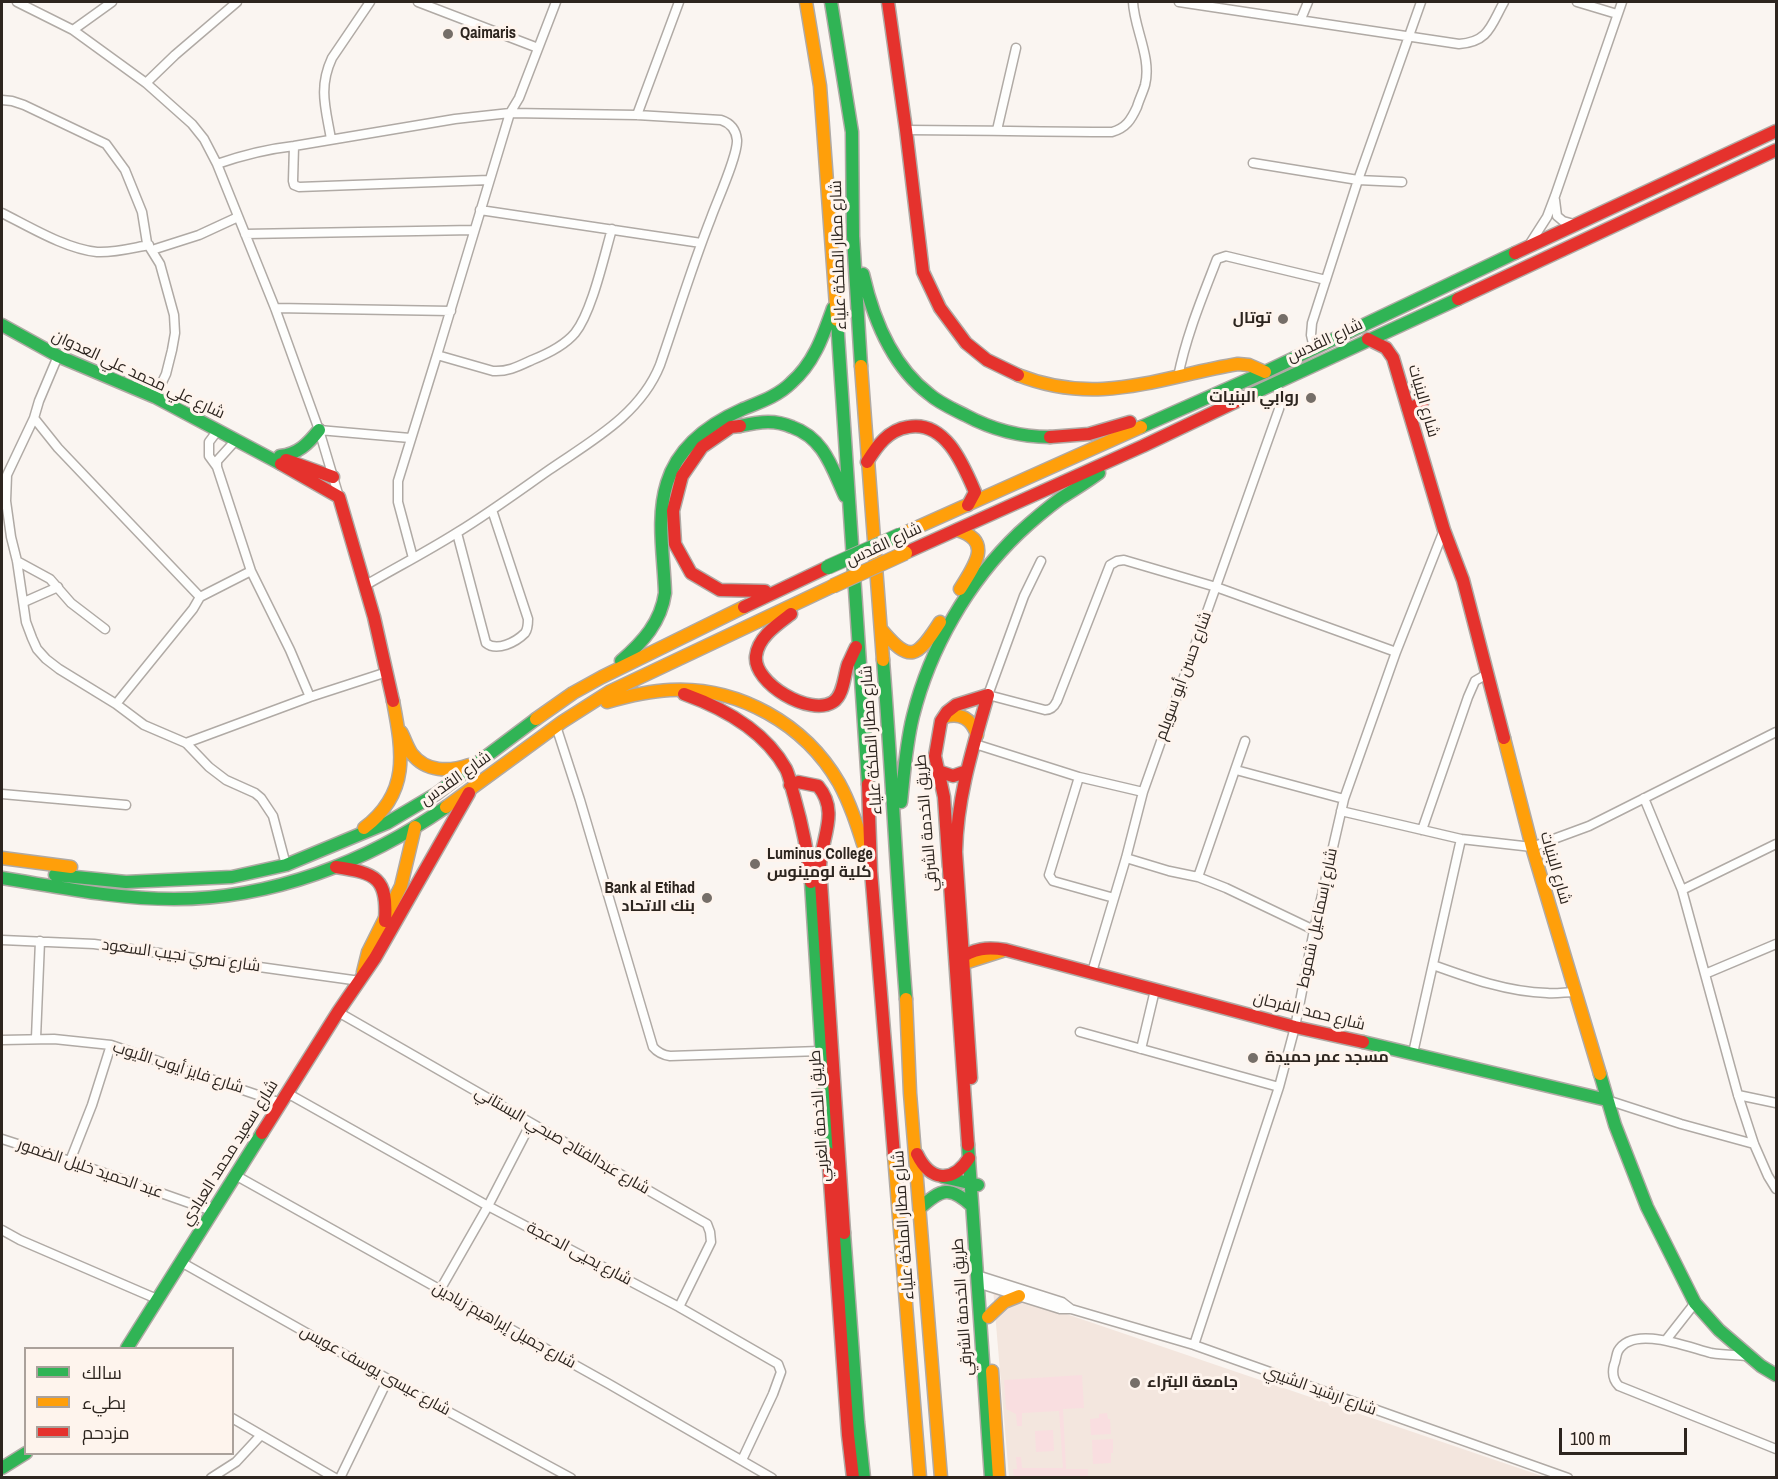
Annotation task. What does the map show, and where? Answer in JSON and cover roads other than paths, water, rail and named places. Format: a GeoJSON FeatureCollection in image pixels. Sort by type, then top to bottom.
{"type":"FeatureCollection","features":[{"type":"Feature","properties":{"kind":"main road","name":"شارع مطار الملكة علياء"},"geometry":{"type":"LineString","coordinates":[[806,2],[820,86],[840,346],[848,503],[868,788],[871,871],[920,1478]]}},
{"type":"Feature","properties":{"kind":"main road","name":"شارع مطار الملكة علياء"},"geometry":{"type":"LineString","coordinates":[[831,2],[852,132],[853,236],[867,462],[891,762],[896,871],[908,1019],[910,1093],[941,1478]]}},
{"type":"Feature","properties":{"kind":"main road"},"geometry":{"type":"LineString","coordinates":[[888,2],[923,272],[938,304],[963,339],[986,359],[1035,381],[1099,390],[1136,387],[1243,363],[1265,372]]}},
{"type":"Feature","properties":{"kind":"main road","name":"شارع القدس"},"geometry":{"type":"LineString","coordinates":[[2,868],[126,882],[232,877],[286,865],[349,840],[409,811],[441,791],[526,726],[602,676],[781,588],[1265,372],[1529,245],[1776,131]]}},
{"type":"Feature","properties":{"kind":"main road","name":"شارع القدس"},"geometry":{"type":"LineString","coordinates":[[2,878],[135,897],[176,900],[213,898],[262,890],[336,866],[415,827],[471,790],[556,726],[624,684],[1776,150]]}},
{"type":"Feature","properties":{"kind":"main road"},"geometry":{"type":"LineString","coordinates":[[853,236],[869,301],[878,323],[904,368],[928,394],[964,416],[1006,432],[1029,436],[1064,437],[1108,429],[1186,407]]}},
{"type":"Feature","properties":{"kind":"main road"},"geometry":{"type":"LineString","coordinates":[[602,676],[631,652],[649,633],[663,606],[665,592],[663,504],[666,484],[681,452],[712,424],[727,415],[778,394],[796,380],[820,347],[835,301]]}},
{"type":"Feature","properties":{"kind":"main road","name":"شارع علي محمد علي العدوان"},"geometry":{"type":"LineString","coordinates":[[2,325],[58,356],[155,397],[262,453],[339,497]]}},
{"type":"Feature","properties":{"kind":"main road","name":"شارع البنيات"},"geometry":{"type":"LineString","coordinates":[[1368,339],[1386,348],[1390,353],[1444,530],[1463,580],[1532,848],[1606,1100],[1647,1207],[1695,1303],[1719,1330],[1749,1356],[1776,1375]]}},
{"type":"Feature","properties":{"kind":"main road"},"geometry":{"type":"LineString","coordinates":[[1407,409],[1422,403]]}},
{"type":"Feature","properties":{"kind":"main road"},"geometry":{"type":"LineString","coordinates":[[781,588],[751,593],[720,591],[700,580],[680,558],[674,535],[673,504],[679,482],[698,452],[723,431],[747,422],[762,421],[792,426],[804,432],[821,447],[848,503]]}},
{"type":"Feature","properties":{"kind":"main road"},"geometry":{"type":"LineString","coordinates":[[867,462],[882,441],[891,434],[906,427],[924,426],[948,443],[962,463],[975,492],[968,505]]}},
{"type":"Feature","properties":{"kind":"main road"},"geometry":{"type":"LineString","coordinates":[[278,457],[292,456],[304,448],[319,430]]}},
{"type":"Feature","properties":{"kind":"main road","name":"شارع علي محمد علي العدوان"},"geometry":{"type":"LineString","coordinates":[[262,453],[333,477]]}},
{"type":"Feature","properties":{"kind":"main road"},"geometry":{"type":"LineString","coordinates":[[896,871],[906,753],[916,707],[937,651],[953,617],[984,572],[1018,535],[1059,500],[1093,478],[1125,453]]}},
{"type":"Feature","properties":{"kind":"main road"},"geometry":{"type":"LineString","coordinates":[[339,497],[366,585],[398,724],[399,769],[394,794],[382,814],[349,840]]}},
{"type":"Feature","properties":{"kind":"main road"},"geometry":{"type":"LineString","coordinates":[[881,629],[898,650],[906,653],[914,653],[927,643],[978,555],[976,540],[964,531],[957,530]]}},
{"type":"Feature","properties":{"kind":"main road"},"geometry":{"type":"LineString","coordinates":[[794,606],[791,614],[763,639],[756,657],[759,672],[767,681],[793,699],[819,707],[833,702],[841,689],[847,667],[858,643]]}},
{"type":"Feature","properties":{"kind":"main road"},"geometry":{"type":"LineString","coordinates":[[578,712],[632,694],[664,689],[692,689],[731,697],[771,715],[807,741],[836,777],[848,801],[871,871]]}},
{"type":"Feature","properties":{"kind":"main road","name":"طريق الخدمة الغربي"},"geometry":{"type":"LineString","coordinates":[[664,689],[702,700],[746,726],[763,741],[787,772],[798,807],[819,929],[831,1048],[864,1478]]}},
{"type":"Feature","properties":{"kind":"main road"},"geometry":{"type":"LineString","coordinates":[[944,717],[956,705],[988,695]]}},
{"type":"Feature","properties":{"kind":"main road","name":"طريق الخدمة الشرقي"},"geometry":{"type":"LineString","coordinates":[[988,695],[967,771],[957,816],[956,834],[969,1158],[975,1185],[972,1206],[988,1317],[999,1478]]}},
{"type":"Feature","properties":{"kind":"main road"},"geometry":{"type":"LineString","coordinates":[[944,717],[956,714],[968,719],[976,729],[976,739]]}},
{"type":"Feature","properties":{"kind":"main road","name":"طريق الخدمة الشرقي"},"geometry":{"type":"LineString","coordinates":[[944,717],[940,726],[935,756],[944,796],[961,961],[991,1478]]}},
{"type":"Feature","properties":{"kind":"main road"},"geometry":{"type":"LineString","coordinates":[[398,724],[413,755],[428,766],[439,770],[452,770],[484,759]]}},
{"type":"Feature","properties":{"kind":"main road"},"geometry":{"type":"LineString","coordinates":[[938,771],[944,776],[952,777],[960,776],[967,771]]}},
{"type":"Feature","properties":{"kind":"main road","name":"طريق الخدمة الغربي"},"geometry":{"type":"LineString","coordinates":[[790,785],[798,782],[818,786],[826,795],[827,801],[829,828],[820,860],[820,1051],[841,1316],[847,1425],[853,1478]]}},
{"type":"Feature","properties":{"kind":"main road","name":"شارع سعيد محمد العبادي"},"geometry":{"type":"LineString","coordinates":[[128,1347],[338,1012],[386,940],[471,790]]}},
{"type":"Feature","properties":{"kind":"main road"},"geometry":{"type":"LineString","coordinates":[[409,811],[415,827]]}},
{"type":"Feature","properties":{"kind":"main road","name":"شارع سعيد محمد العبادي"},"geometry":{"type":"LineString","coordinates":[[361,978],[368,952],[402,886],[415,827]]}},
{"type":"Feature","properties":{"kind":"main road"},"geometry":{"type":"LineString","coordinates":[[2,858],[110,873],[126,882]]}},
{"type":"Feature","properties":{"kind":"main road"},"geometry":{"type":"LineString","coordinates":[[336,866],[364,872],[379,882],[387,898],[385,921]]}},
{"type":"Feature","properties":{"kind":"main road"},"geometry":{"type":"LineString","coordinates":[[210,878],[206,882],[205,889],[213,898]]}},
{"type":"Feature","properties":{"kind":"main road","name":"شارع حمد الفرحان"},"geometry":{"type":"LineString","coordinates":[[961,961],[1006,950],[1295,1027],[1606,1100]]}},
{"type":"Feature","properties":{"kind":"main road"},"geometry":{"type":"LineString","coordinates":[[916,1151],[922,1167],[931,1174],[975,1185]]}},
{"type":"Feature","properties":{"kind":"main road"},"geometry":{"type":"LineString","coordinates":[[943,1177],[959,1171],[969,1158]]}},
{"type":"Feature","properties":{"kind":"main road"},"geometry":{"type":"LineString","coordinates":[[920,1208],[934,1195],[948,1191],[961,1195],[972,1206]]}},
{"type":"Feature","properties":{"kind":"main road"},"geometry":{"type":"LineString","coordinates":[[988,1317],[998,1306],[1019,1296]]}},
{"type":"Feature","properties":{"kind":"main road"},"geometry":{"type":"LineString","coordinates":[[2,1468],[24,1454]]}},
{"type":"Feature","properties":{"kind":"street"},"geometry":{"type":"LineString","coordinates":[[73,30],[112,2]]}},
{"type":"Feature","properties":{"kind":"street"},"geometry":{"type":"LineString","coordinates":[[146,83],[237,2]]}},
{"type":"Feature","properties":{"kind":"street"},"geometry":{"type":"LineString","coordinates":[[331,139],[324,96],[326,74],[332,58],[370,2]]}},
{"type":"Feature","properties":{"kind":"street"},"geometry":{"type":"LineString","coordinates":[[418,2],[538,48]]}},
{"type":"Feature","properties":{"kind":"street"},"geometry":{"type":"LineString","coordinates":[[413,558],[397,491],[400,471],[510,113],[519,98],[556,2]]}},
{"type":"Feature","properties":{"kind":"street"},"geometry":{"type":"LineString","coordinates":[[638,115],[679,2]]}},
{"type":"Feature","properties":{"kind":"street"},"geometry":{"type":"LineString","coordinates":[[906,130],[1045,132],[1120,130],[1128,125],[1146,77],[1133,2]]}},
{"type":"Feature","properties":{"kind":"street"},"geometry":{"type":"LineString","coordinates":[[1179,2],[1459,44],[1480,40],[1504,2]]}},
{"type":"Feature","properties":{"kind":"street"},"geometry":{"type":"LineString","coordinates":[[1301,19],[1308,2]]}},
{"type":"Feature","properties":{"kind":"street"},"geometry":{"type":"LineString","coordinates":[[1314,348],[1311,335],[1312,323],[1358,180],[1421,2]]}},
{"type":"Feature","properties":{"kind":"street"},"geometry":{"type":"LineString","coordinates":[[1577,2],[1617,14]]}},
{"type":"Feature","properties":{"kind":"street"},"geometry":{"type":"LineString","coordinates":[[1529,245],[1541,227],[1555,196],[1622,2]]}},
{"type":"Feature","properties":{"kind":"street"},"geometry":{"type":"LineString","coordinates":[[23,3],[73,30],[146,83],[192,124],[204,139],[217,164],[274,308],[319,430],[339,497]]}},
{"type":"Feature","properties":{"kind":"street"},"geometry":{"type":"LineString","coordinates":[[997,130],[1016,48]]}},
{"type":"Feature","properties":{"kind":"street"},"geometry":{"type":"LineString","coordinates":[[2,100],[12,100],[24,105],[106,144],[125,170],[142,212],[151,247],[160,264],[174,315],[175,333],[166,374],[155,397]]}},
{"type":"Feature","properties":{"kind":"street"},"geometry":{"type":"LineString","coordinates":[[217,164],[268,149],[455,119],[510,113],[638,115],[721,120],[729,122],[734,128],[737,137],[736,149],[701,243],[660,365],[644,395],[618,422],[492,510],[457,533],[366,585]]}},
{"type":"Feature","properties":{"kind":"street"},"geometry":{"type":"LineString","coordinates":[[294,146],[292,174],[294,185],[299,188],[489,180]]}},
{"type":"Feature","properties":{"kind":"street"},"geometry":{"type":"LineString","coordinates":[[1253,164],[1358,180],[1402,182]]}},
{"type":"Feature","properties":{"kind":"street"},"geometry":{"type":"LineString","coordinates":[[1555,196],[1557,216],[1563,221],[1574,224]]}},
{"type":"Feature","properties":{"kind":"street"},"geometry":{"type":"LineString","coordinates":[[480,210],[701,243]]}},
{"type":"Feature","properties":{"kind":"street"},"geometry":{"type":"LineString","coordinates":[[2,213],[63,242],[90,250],[110,251],[151,247],[199,235],[238,217]]}},
{"type":"Feature","properties":{"kind":"street"},"geometry":{"type":"LineString","coordinates":[[437,355],[501,372],[548,353],[567,340],[579,326],[589,306],[612,229]]}},
{"type":"Feature","properties":{"kind":"street"},"geometry":{"type":"LineString","coordinates":[[245,234],[474,230]]}},
{"type":"Feature","properties":{"kind":"street"},"geometry":{"type":"LineString","coordinates":[[1178,377],[1182,354],[1191,327],[1219,257],[1226,256],[1326,280]]}},
{"type":"Feature","properties":{"kind":"street"},"geometry":{"type":"LineString","coordinates":[[274,308],[451,311]]}},
{"type":"Feature","properties":{"kind":"street"},"geometry":{"type":"LineString","coordinates":[[58,356],[34,418],[7,475],[5,490],[26,621],[32,638],[45,659],[59,669],[144,724],[186,744],[226,780],[255,793],[273,816],[286,865]]}},
{"type":"Feature","properties":{"kind":"street","name":"شارع حسن أبو سويلم"},"geometry":{"type":"LineString","coordinates":[[1092,972],[1143,792],[1279,409],[1281,400],[1276,383]]}},
{"type":"Feature","properties":{"kind":"street"},"geometry":{"type":"LineString","coordinates":[[34,418],[58,448],[200,597]]}},
{"type":"Feature","properties":{"kind":"street"},"geometry":{"type":"LineString","coordinates":[[217,467],[209,456],[208,446],[218,430]]}},
{"type":"Feature","properties":{"kind":"street"},"geometry":{"type":"LineString","coordinates":[[319,430],[410,438]]}},
{"type":"Feature","properties":{"kind":"street"},"geometry":{"type":"LineString","coordinates":[[236,440],[217,461],[217,467],[250,571],[290,650],[310,697]]}},
{"type":"Feature","properties":{"kind":"street"},"geometry":{"type":"LineString","coordinates":[[457,533],[486,643],[492,647],[504,646],[525,633],[528,619],[492,510]]}},
{"type":"Feature","properties":{"kind":"street","name":"شارع إسماعيل شموط"},"geometry":{"type":"LineString","coordinates":[[1194,1346],[1279,1087],[1295,1027],[1314,930],[1344,799],[1396,652],[1444,530]]}},
{"type":"Feature","properties":{"kind":"street"},"geometry":{"type":"LineString","coordinates":[[1041,561],[1024,596],[988,695],[1050,710],[1057,701],[1110,565],[1113,562],[1124,560],[1216,587],[1396,652]]}},
{"type":"Feature","properties":{"kind":"street"},"geometry":{"type":"LineString","coordinates":[[17,561],[50,579],[71,603],[105,629]]}},
{"type":"Feature","properties":{"kind":"street"},"geometry":{"type":"LineString","coordinates":[[116,704],[177,630],[200,597],[250,571]]}},
{"type":"Feature","properties":{"kind":"street"},"geometry":{"type":"LineString","coordinates":[[24,602],[57,587]]}},
{"type":"Feature","properties":{"kind":"street"},"geometry":{"type":"LineString","coordinates":[[186,744],[310,697],[387,672]]}},
{"type":"Feature","properties":{"kind":"street"},"geometry":{"type":"LineString","coordinates":[[1422,830],[1468,697],[1475,681],[1487,674]]}},
{"type":"Feature","properties":{"kind":"street"},"geometry":{"type":"LineString","coordinates":[[556,726],[653,1047],[670,1056],[820,1051]]}},
{"type":"Feature","properties":{"kind":"street"},"geometry":{"type":"LineString","coordinates":[[1341,811],[1461,839],[1532,848],[1589,826],[1776,732]]}},
{"type":"Feature","properties":{"kind":"street"},"geometry":{"type":"LineString","coordinates":[[976,739],[1079,777],[1143,792]]}},
{"type":"Feature","properties":{"kind":"street"},"geometry":{"type":"LineString","coordinates":[[1198,877],[1245,741]]}},
{"type":"Feature","properties":{"kind":"street"},"geometry":{"type":"LineString","coordinates":[[1236,770],[1344,799]]}},
{"type":"Feature","properties":{"kind":"street"},"geometry":{"type":"LineString","coordinates":[[1079,777],[1049,875],[1053,881],[1114,898]]}},
{"type":"Feature","properties":{"kind":"street"},"geometry":{"type":"LineString","coordinates":[[2,794],[126,805]]}},
{"type":"Feature","properties":{"kind":"street"},"geometry":{"type":"LineString","coordinates":[[1644,798],[1682,890],[1738,1095],[1754,1144],[1776,1189]]}},
{"type":"Feature","properties":{"kind":"street"},"geometry":{"type":"LineString","coordinates":[[1413,1053],[1461,839]]}},
{"type":"Feature","properties":{"kind":"street"},"geometry":{"type":"LineString","coordinates":[[1682,890],[1776,844]]}},
{"type":"Feature","properties":{"kind":"street"},"geometry":{"type":"LineString","coordinates":[[1126,858],[1198,877],[1314,930]]}},
{"type":"Feature","properties":{"kind":"street","name":"شارع نصري نجيب السعود"},"geometry":{"type":"LineString","coordinates":[[2,940],[94,944],[361,978]]}},
{"type":"Feature","properties":{"kind":"street"},"geometry":{"type":"LineString","coordinates":[[36,1038],[40,941]]}},
{"type":"Feature","properties":{"kind":"street"},"geometry":{"type":"LineString","coordinates":[[1705,974],[1776,944]]}},
{"type":"Feature","properties":{"kind":"street"},"geometry":{"type":"LineString","coordinates":[[1433,965],[1473,979],[1527,991],[1575,992]]}},
{"type":"Feature","properties":{"kind":"street"},"geometry":{"type":"LineString","coordinates":[[1141,1049],[1155,990]]}},
{"type":"Feature","properties":{"kind":"street","name":"شارع عبدالفتاح صبحي البستاني"},"geometry":{"type":"LineString","coordinates":[[338,1012],[707,1224],[711,1242],[679,1307]]}},
{"type":"Feature","properties":{"kind":"street"},"geometry":{"type":"LineString","coordinates":[[1080,1032],[1279,1087]]}},
{"type":"Feature","properties":{"kind":"street","name":"شارع فايز أيوب الأيوب"},"geometry":{"type":"LineString","coordinates":[[2,1040],[36,1038],[111,1045],[284,1098]]}},
{"type":"Feature","properties":{"kind":"street"},"geometry":{"type":"LineString","coordinates":[[70,1161],[92,1105],[111,1045]]}},
{"type":"Feature","properties":{"kind":"street"},"geometry":{"type":"LineString","coordinates":[[1738,1095],[1776,1103]]}},
{"type":"Feature","properties":{"kind":"street","name":"شارع يحيى الدعجة"},"geometry":{"type":"LineString","coordinates":[[284,1098],[679,1307],[778,1364],[782,1372],[742,1460]]}},
{"type":"Feature","properties":{"kind":"street"},"geometry":{"type":"LineString","coordinates":[[1606,1100],[1754,1144]]}},
{"type":"Feature","properties":{"kind":"street"},"geometry":{"type":"LineString","coordinates":[[440,1290],[531,1124]]}},
{"type":"Feature","properties":{"kind":"street","name":"عبد الحميد خليل الضمور"},"geometry":{"type":"LineString","coordinates":[[2,1139],[212,1211]]}},
{"type":"Feature","properties":{"kind":"street","name":"شارع جميل إبراهيم زيادين"},"geometry":{"type":"LineString","coordinates":[[235,1175],[640,1401],[772,1478]]}},
{"type":"Feature","properties":{"kind":"street"},"geometry":{"type":"LineString","coordinates":[[2,1230],[20,1240],[158,1299]]}},
{"type":"Feature","properties":{"kind":"street","name":"شارع عيسى يوسف عويس"},"geometry":{"type":"LineString","coordinates":[[181,1262],[388,1379],[571,1478]]}},
{"type":"Feature","properties":{"kind":"street","name":"شارع ارشيد الشيبي"},"geometry":{"type":"LineString","coordinates":[[981,1280],[1062,1302],[1071,1309]]}},
{"type":"Feature","properties":{"kind":"street","name":"شارع ارشيد الشيبي"},"geometry":{"type":"LineString","coordinates":[[981,1280],[1019,1296],[1060,1309],[1071,1309],[1194,1346],[1568,1478]]}},
{"type":"Feature","properties":{"kind":"street"},"geometry":{"type":"LineString","coordinates":[[1666,1340],[1695,1303]]}},
{"type":"Feature","properties":{"kind":"street"},"geometry":{"type":"LineString","coordinates":[[1749,1356],[1713,1353],[1666,1340],[1637,1340],[1628,1342],[1621,1348],[1613,1371],[1615,1383],[1619,1386],[1776,1449]]}},
{"type":"Feature","properties":{"kind":"street"},"geometry":{"type":"LineString","coordinates":[[234,1419],[337,1478],[388,1379]]}},
{"type":"Feature","properties":{"kind":"street"},"geometry":{"type":"LineString","coordinates":[[211,1478],[236,1462],[261,1435]]}},
{"type":"Feature","properties":{"kind":"place","name":"Qaimaris"},"geometry":{"type":"Point","coordinates":[448,34]}},
{"type":"Feature","properties":{"kind":"place","name":"توتال"},"geometry":{"type":"Point","coordinates":[1283,319]}},
{"type":"Feature","properties":{"kind":"place","name":"روابي البنيات"},"geometry":{"type":"Point","coordinates":[1311,398]}},
{"type":"Feature","properties":{"kind":"place","name":"Luminus College كلية لومينوس"},"geometry":{"type":"Point","coordinates":[755,864]}},
{"type":"Feature","properties":{"kind":"place","name":"Bank al Etihad بنك الاتحاد"},"geometry":{"type":"Point","coordinates":[707,898]}},
{"type":"Feature","properties":{"kind":"place","name":"مسجد عمر حميدة"},"geometry":{"type":"Point","coordinates":[1253,1058]}},
{"type":"Feature","properties":{"kind":"place","name":"جامعة البتراء"},"geometry":{"type":"Point","coordinates":[1135,1383]}}]}
